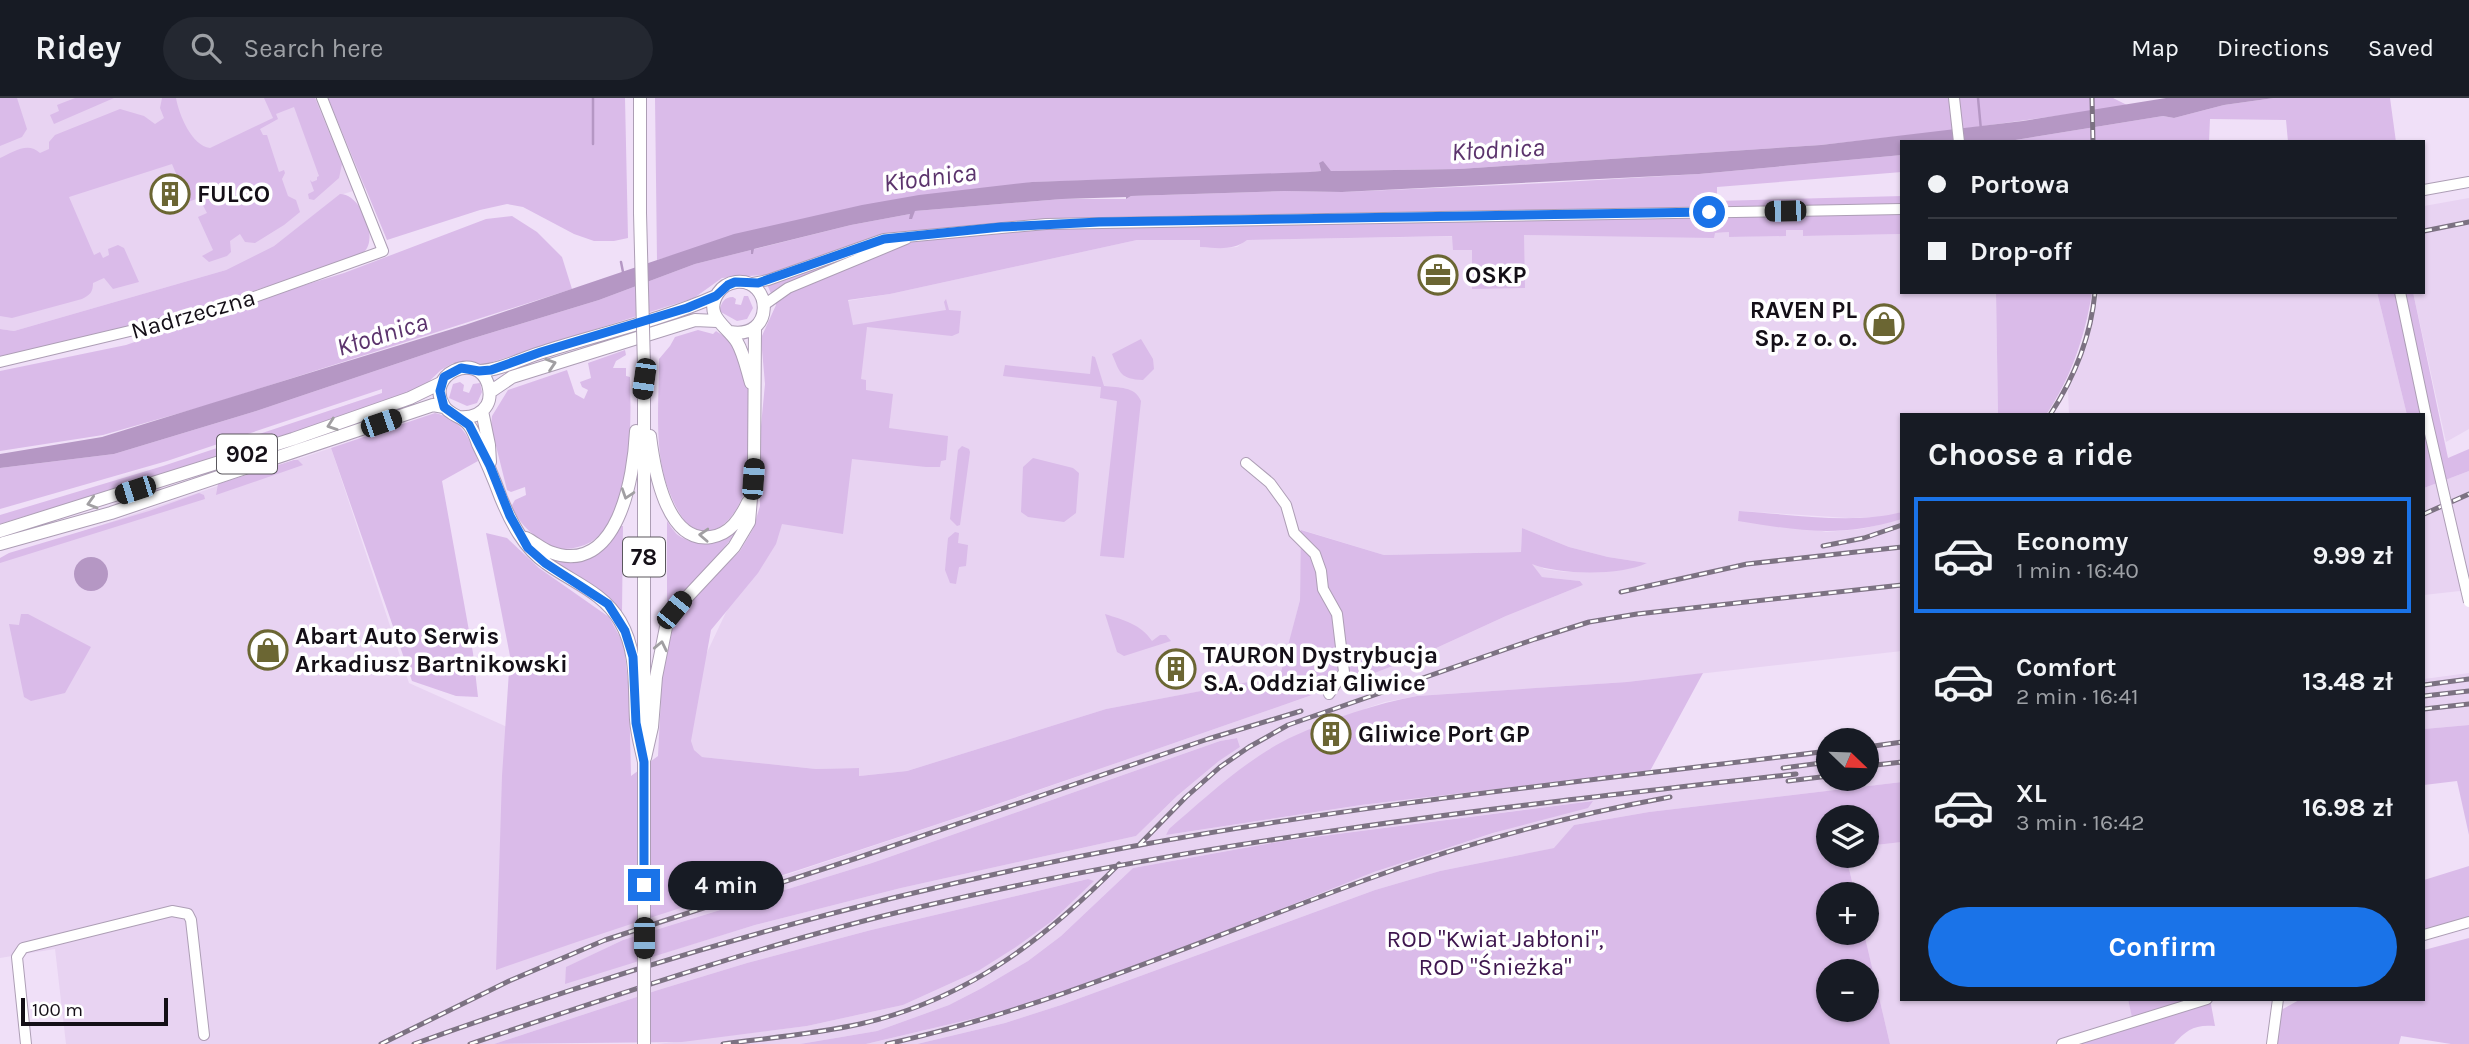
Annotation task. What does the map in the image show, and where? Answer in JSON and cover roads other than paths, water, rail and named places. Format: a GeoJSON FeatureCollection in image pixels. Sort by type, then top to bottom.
{"type":"FeatureCollection","features":[{"type":"Feature","properties":{"kind":"main road","name":"78"},"geometry":{"type":"LineString","coordinates":[[640,98],[644,372],[644,1044]]}},
{"type":"Feature","properties":{"kind":"main road","name":"902"},"geometry":{"type":"LineString","coordinates":[[0,531],[293,439],[410,398],[441,383],[454,369],[467,367],[479,371],[491,370],[687,308],[716,296],[735,282],[747,284]]}},
{"type":"Feature","properties":{"kind":"main road"},"geometry":{"type":"LineString","coordinates":[[730,332],[739,333],[755,328],[761,321],[764,305],[762,296],[756,288],[747,284]]}},
{"type":"Feature","properties":{"kind":"main road"},"geometry":{"type":"LineString","coordinates":[[716,296],[713,304],[717,321],[730,332],[739,345],[755,396]]}},
{"type":"Feature","properties":{"kind":"main road"},"geometry":{"type":"LineString","coordinates":[[490,392],[512,377],[568,359],[695,320],[717,321]]}},
{"type":"Feature","properties":{"kind":"main road"},"geometry":{"type":"LineString","coordinates":[[644,762],[652,727],[656,677],[666,627],[674,610],[734,547],[749,522],[752,495],[755,328]]}},
{"type":"Feature","properties":{"kind":"main road"},"geometry":{"type":"LineString","coordinates":[[459,417],[475,415],[482,411],[489,399],[487,380],[479,371]]}},
{"type":"Feature","properties":{"kind":"main road"},"geometry":{"type":"LineString","coordinates":[[644,372],[651,445],[658,477],[669,509],[682,530],[705,538],[723,533],[737,522],[752,495]]}},
{"type":"Feature","properties":{"kind":"main road"},"geometry":{"type":"LineString","coordinates":[[519,532],[550,552],[564,554],[577,555],[602,543],[619,515],[629,491],[644,372]]}},
{"type":"Feature","properties":{"kind":"main road"},"geometry":{"type":"LineString","coordinates":[[441,383],[444,407],[469,425],[528,548],[545,563],[594,593],[608,604],[619,619],[633,657],[636,723],[644,762]]}},
{"type":"Feature","properties":{"kind":"main road","name":"902"},"geometry":{"type":"LineString","coordinates":[[0,544],[111,513],[433,405],[444,407]]}},
{"type":"Feature","properties":{"kind":"main road"},"geometry":{"type":"LineString","coordinates":[[482,411],[490,466]]}},
{"type":"Feature","properties":{"kind":"main road"},"geometry":{"type":"LineString","coordinates":[[0,551],[13,541]]}},
{"type":"Feature","properties":{"kind":"street","name":"Nadrzeczna"},"geometry":{"type":"LineString","coordinates":[[0,362],[218,310],[383,251],[322,98]]}},
{"type":"Feature","properties":{"kind":"street"},"geometry":{"type":"LineString","coordinates":[[1954,98],[1959,140]]}},
{"type":"Feature","properties":{"kind":"street"},"geometry":{"type":"LineString","coordinates":[[2425,190],[2469,182]]}},
{"type":"Feature","properties":{"kind":"street"},"geometry":{"type":"LineString","coordinates":[[747,284],[768,280],[873,242],[1001,227],[1113,222],[1900,209]]}},
{"type":"Feature","properties":{"kind":"street"},"geometry":{"type":"LineString","coordinates":[[764,305],[788,288],[911,236]]}},
{"type":"Feature","properties":{"kind":"street"},"geometry":{"type":"LineString","coordinates":[[2400,294],[2469,601]]}},
{"type":"Feature","properties":{"kind":"street"},"geometry":{"type":"LineString","coordinates":[[1246,463],[1270,483],[1286,505],[1294,533],[1315,554],[1321,570],[1323,589],[1337,614],[1344,673],[1329,694]]}},
{"type":"Feature","properties":{"kind":"street"},"geometry":{"type":"LineString","coordinates":[[26,1044],[17,957],[23,948],[172,911],[188,914],[191,920],[204,1035]]}},
{"type":"Feature","properties":{"kind":"street"},"geometry":{"type":"LineString","coordinates":[[2425,935],[2469,922]]}},
{"type":"Feature","properties":{"kind":"street"},"geometry":{"type":"LineString","coordinates":[[2062,1044],[2091,1040],[2201,1001]]}},
{"type":"Feature","properties":{"kind":"street"},"geometry":{"type":"LineString","coordinates":[[2272,1044],[2278,1001]]}},
{"type":"Feature","properties":{"kind":"waterway"},"geometry":{"type":"LineString","coordinates":[[593,98],[593,144]]}},
{"type":"Feature","properties":{"kind":"waterway"},"geometry":{"type":"LineString","coordinates":[[1978,98],[1981,130]]}},
{"type":"Feature","properties":{"kind":"waterway"},"geometry":{"type":"LineString","coordinates":[[621,262],[623,272]]}},
{"type":"Feature","properties":{"kind":"railway"},"geometry":{"type":"LineString","coordinates":[[2092,98],[2093,140]]}},
{"type":"Feature","properties":{"kind":"railway"},"geometry":{"type":"LineString","coordinates":[[2425,231],[2469,222]]}},
{"type":"Feature","properties":{"kind":"railway"},"geometry":{"type":"LineString","coordinates":[[2051,413],[2080,356],[2090,325],[2095,294]]}},
{"type":"Feature","properties":{"kind":"railway"},"geometry":{"type":"LineString","coordinates":[[2425,514],[2469,494]]}},
{"type":"Feature","properties":{"kind":"railway"},"geometry":{"type":"LineString","coordinates":[[1823,546],[1864,538],[1900,526]]}},
{"type":"Feature","properties":{"kind":"railway"},"geometry":{"type":"LineString","coordinates":[[1621,592],[1747,564],[1900,547]]}},
{"type":"Feature","properties":{"kind":"railway"},"geometry":{"type":"LineString","coordinates":[[1139,845],[1220,767],[1288,725],[1535,639],[1589,622],[1637,614],[1900,585]]}},
{"type":"Feature","properties":{"kind":"railway"},"geometry":{"type":"LineString","coordinates":[[2425,685],[2469,679]]}},
{"type":"Feature","properties":{"kind":"railway"},"geometry":{"type":"LineString","coordinates":[[2425,696],[2469,691]]}},
{"type":"Feature","properties":{"kind":"railway"},"geometry":{"type":"LineString","coordinates":[[2425,709],[2469,704]]}},
{"type":"Feature","properties":{"kind":"railway"},"geometry":{"type":"LineString","coordinates":[[381,1044],[509,981],[605,940],[1208,739],[1301,711]]}},
{"type":"Feature","properties":{"kind":"railway"},"geometry":{"type":"LineString","coordinates":[[1880,745],[1900,742]]}},
{"type":"Feature","properties":{"kind":"railway"},"geometry":{"type":"LineString","coordinates":[[414,1044],[590,984],[767,931],[947,885],[1038,865],[1303,818],[1816,753]]}},
{"type":"Feature","properties":{"kind":"railway"},"geometry":{"type":"LineString","coordinates":[[1880,765],[1900,762]]}},
{"type":"Feature","properties":{"kind":"railway"},"geometry":{"type":"LineString","coordinates":[[1783,768],[1816,764]]}},
{"type":"Feature","properties":{"kind":"railway"},"geometry":{"type":"LineString","coordinates":[[470,1044],[694,970],[806,937],[920,907],[1029,883],[1137,862],[1356,827],[1796,774]]}},
{"type":"Feature","properties":{"kind":"railway"},"geometry":{"type":"LineString","coordinates":[[1788,781],[1816,778]]}},
{"type":"Feature","properties":{"kind":"railway"},"geometry":{"type":"LineString","coordinates":[[887,1044],[949,1029],[1070,991],[1368,879],[1479,842],[1670,797]]}},
{"type":"Feature","properties":{"kind":"railway"},"geometry":{"type":"LineString","coordinates":[[723,1044],[860,1024],[935,1000],[1001,964],[1032,942],[1062,918],[1119,864]]}},
{"type":"Feature","properties":{"kind":"place","name":"FULCO"},"geometry":{"type":"Point","coordinates":[170,194]}},
{"type":"Feature","properties":{"kind":"place","name":"OSKP"},"geometry":{"type":"Point","coordinates":[1438,275]}},
{"type":"Feature","properties":{"kind":"place","name":"RAVEN PL Sp. z o. o."},"geometry":{"type":"Point","coordinates":[1884,324]}},
{"type":"Feature","properties":{"kind":"place","name":"Abart Auto Serwis Arkadiusz Bartnikowski"},"geometry":{"type":"Point","coordinates":[268,650]}},
{"type":"Feature","properties":{"kind":"place","name":"TAURON Dystrybucja S.A. Oddział Gliwice"},"geometry":{"type":"Point","coordinates":[1176,669]}},
{"type":"Feature","properties":{"kind":"place","name":"Gliwice Port GP"},"geometry":{"type":"Point","coordinates":[1331,734]}},
{"type":"Feature","properties":{"kind":"water label","name":"Kłodnica"},"geometry":{"type":"Point","coordinates":[1498,149]}},
{"type":"Feature","properties":{"kind":"water label","name":"Kłodnica"},"geometry":{"type":"Point","coordinates":[930,177]}},
{"type":"Feature","properties":{"kind":"water label","name":"Kłodnica"},"geometry":{"type":"Point","coordinates":[382,334]}},
{"type":"Feature","properties":{"kind":"park label","name":"ROD \"Kwiat Jabłoni\", ROD \"Śnieżka\""},"geometry":{"type":"Point","coordinates":[1495,953]}}]}
